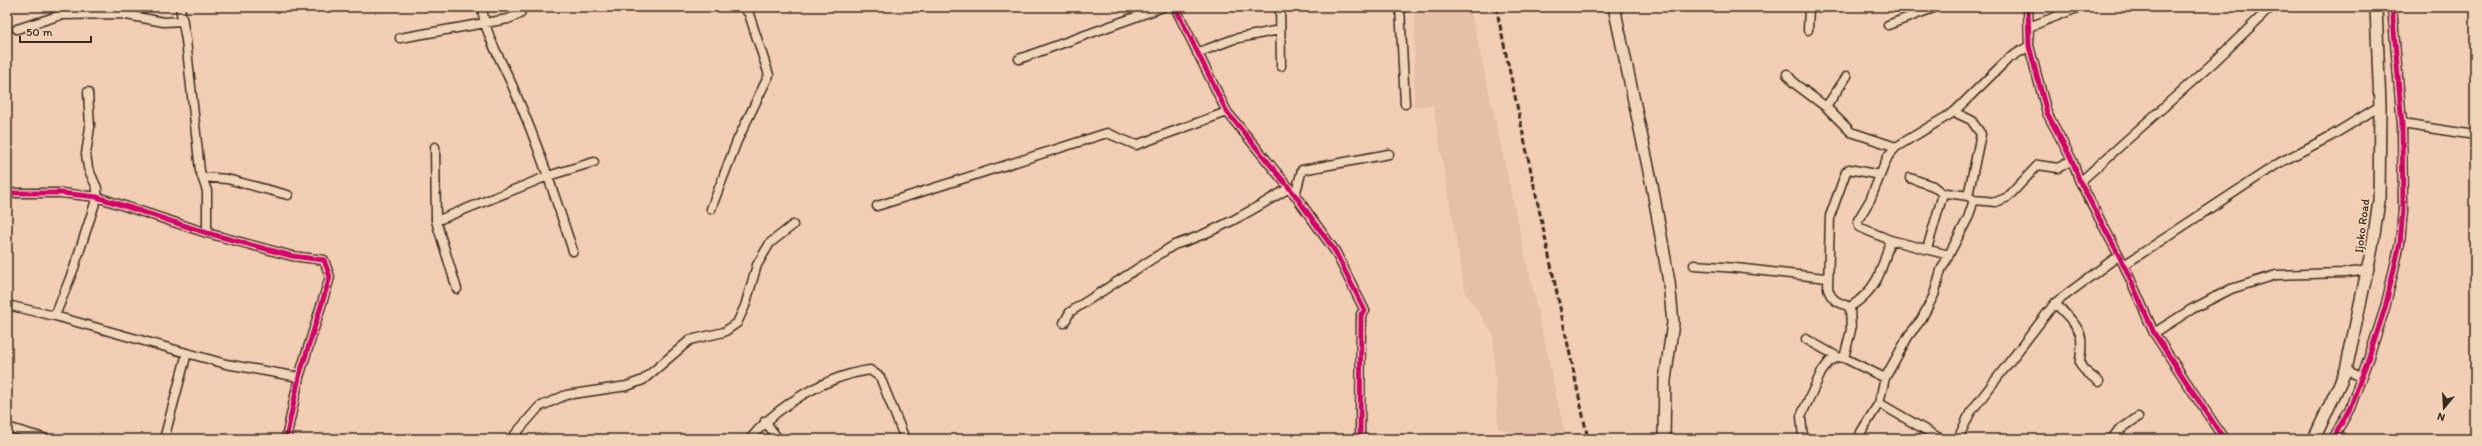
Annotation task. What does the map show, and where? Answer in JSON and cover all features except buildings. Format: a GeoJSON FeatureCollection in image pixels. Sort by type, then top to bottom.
{"type":"FeatureCollection","features":[{"type":"Feature","properties":{"kind":"main road"},"geometry":{"type":"LineString","coordinates":[[1614,7],[1652,185],[1670,282],[1673,323],[1665,380],[1664,439]]}},
{"type":"Feature","properties":{"kind":"main road","name":"Ijoko Road"},"geometry":{"type":"LineString","coordinates":[[2314,439],[2346,370],[2369,270],[2379,201],[2380,106],[2376,7]]}},
{"type":"Feature","properties":{"kind":"street"},"geometry":{"type":"LineString","coordinates":[[180,7],[186,40],[200,171],[207,191],[207,233]]}},
{"type":"Feature","properties":{"kind":"street"},"geometry":{"type":"LineString","coordinates":[[482,7],[484,22],[516,92],[548,176],[573,251]]}},
{"type":"Feature","properties":{"kind":"street"},"geometry":{"type":"LineString","coordinates":[[400,38],[484,22],[508,19],[520,14],[522,8],[526,7]]}},
{"type":"Feature","properties":{"kind":"street"},"geometry":{"type":"LineString","coordinates":[[711,209],[737,141],[769,75],[749,14],[743,7]]}},
{"type":"Feature","properties":{"kind":"street"},"geometry":{"type":"LineString","coordinates":[[1020,59],[1163,7]]}},
{"type":"Feature","properties":{"kind":"street"},"geometry":{"type":"LineString","coordinates":[[1175,7],[1196,53],[1227,112],[1295,195],[1335,251],[1365,311],[1361,314],[1360,439]]}},
{"type":"Feature","properties":{"kind":"street"},"geometry":{"type":"LineString","coordinates":[[1280,7],[1279,30],[1282,66]]}},
{"type":"Feature","properties":{"kind":"street"},"geometry":{"type":"LineString","coordinates":[[1400,7],[1405,104]]}},
{"type":"Feature","properties":{"kind":"street"},"geometry":{"type":"LineString","coordinates":[[1808,30],[1809,7]]}},
{"type":"Feature","properties":{"kind":"street"},"geometry":{"type":"LineString","coordinates":[[1888,25],[1936,7]]}},
{"type":"Feature","properties":{"kind":"street"},"geometry":{"type":"LineString","coordinates":[[2028,7],[2030,46],[2047,113],[2072,160],[2080,182],[2124,265],[2154,333],[2224,439]]}},
{"type":"Feature","properties":{"kind":"street"},"geometry":{"type":"LineString","coordinates":[[2029,27],[2080,7]]}},
{"type":"Feature","properties":{"kind":"street"},"geometry":{"type":"LineString","coordinates":[[2080,182],[2214,62],[2271,7]]}},
{"type":"Feature","properties":{"kind":"street"},"geometry":{"type":"LineString","coordinates":[[2333,439],[2350,408],[2362,377],[2385,308],[2400,243],[2403,210],[2402,124],[2392,7]]}},
{"type":"Feature","properties":{"kind":"street"},"geometry":{"type":"LineString","coordinates":[[17,29],[61,15],[121,14],[164,22],[183,21]]}},
{"type":"Feature","properties":{"kind":"street"},"geometry":{"type":"LineString","coordinates":[[1196,53],[1234,39],[1279,30]]}},
{"type":"Feature","properties":{"kind":"street"},"geometry":{"type":"LineString","coordinates":[[1949,255],[1890,240],[1859,227],[1858,220],[1870,200],[1888,156],[1896,147],[1954,112],[2008,59],[2030,46]]}},
{"type":"Feature","properties":{"kind":"street"},"geometry":{"type":"LineString","coordinates":[[1787,74],[1794,83],[1826,107],[1851,132],[1896,147]]}},
{"type":"Feature","properties":{"kind":"street"},"geometry":{"type":"LineString","coordinates":[[1826,107],[1847,76]]}},
{"type":"Feature","properties":{"kind":"street"},"geometry":{"type":"LineString","coordinates":[[55,316],[74,268],[97,197],[97,188],[88,168],[86,154],[90,127],[88,92]]}},
{"type":"Feature","properties":{"kind":"street"},"geometry":{"type":"LineString","coordinates":[[2124,265],[2279,163],[2331,136],[2380,106]]}},
{"type":"Feature","properties":{"kind":"street"},"geometry":{"type":"LineString","coordinates":[[878,206],[1107,133],[1136,145],[1227,112]]}},
{"type":"Feature","properties":{"kind":"street"},"geometry":{"type":"LineString","coordinates":[[1859,439],[1861,432],[1879,403],[1885,378],[1909,335],[1921,320],[1934,295],[1941,270],[1968,218],[1981,134],[1971,120],[1954,112]]}},
{"type":"Feature","properties":{"kind":"street"},"geometry":{"type":"LineString","coordinates":[[2402,124],[2475,135]]}},
{"type":"Feature","properties":{"kind":"street"},"geometry":{"type":"LineString","coordinates":[[435,147],[436,221],[457,289]]}},
{"type":"Feature","properties":{"kind":"street"},"geometry":{"type":"LineString","coordinates":[[1295,195],[1302,170],[1389,154]]}},
{"type":"Feature","properties":{"kind":"street"},"geometry":{"type":"LineString","coordinates":[[1910,178],[1933,186],[1943,194],[1947,193],[1996,202],[2008,197],[2038,165],[2058,168],[2072,160]]}},
{"type":"Feature","properties":{"kind":"street"},"geometry":{"type":"LineString","coordinates":[[436,221],[548,176],[594,162]]}},
{"type":"Feature","properties":{"kind":"street"},"geometry":{"type":"LineString","coordinates":[[1850,307],[1836,302],[1830,297],[1828,278],[1830,216],[1846,172],[1849,169],[1880,175]]}},
{"type":"Feature","properties":{"kind":"street"},"geometry":{"type":"LineString","coordinates":[[202,177],[227,179],[288,195]]}},
{"type":"Feature","properties":{"kind":"street"},"geometry":{"type":"LineString","coordinates":[[1064,323],[1070,312],[1174,245],[1190,241],[1258,207],[1289,188]]}},
{"type":"Feature","properties":{"kind":"street"},"geometry":{"type":"LineString","coordinates":[[7,193],[61,193],[97,197],[207,233],[292,256],[324,260],[330,277],[299,378],[286,439]]}},
{"type":"Feature","properties":{"kind":"street"},"geometry":{"type":"LineString","coordinates":[[1927,249],[1943,194]]}},
{"type":"Feature","properties":{"kind":"street"},"geometry":{"type":"LineString","coordinates":[[511,439],[539,407],[566,395],[627,386],[643,380],[690,340],[724,332],[737,322],[745,306],[757,265],[770,242],[793,225]]}},
{"type":"Feature","properties":{"kind":"street"},"geometry":{"type":"LineString","coordinates":[[1850,307],[1864,298],[1881,273],[1890,240]]}},
{"type":"Feature","properties":{"kind":"street"},"geometry":{"type":"LineString","coordinates":[[1958,439],[1970,413],[2055,303],[2118,256]]}},
{"type":"Feature","properties":{"kind":"street"},"geometry":{"type":"LineString","coordinates":[[1694,265],[1750,268],[1774,273],[1828,278]]}},
{"type":"Feature","properties":{"kind":"street"},"geometry":{"type":"LineString","coordinates":[[2154,333],[2192,309],[2230,289],[2276,275],[2345,273],[2369,270]]}},
{"type":"Feature","properties":{"kind":"street"},"geometry":{"type":"LineString","coordinates":[[2055,303],[2077,328],[2081,338],[2078,362],[2083,369],[2099,382]]}},
{"type":"Feature","properties":{"kind":"street"},"geometry":{"type":"LineString","coordinates":[[7,305],[55,316],[226,364],[299,378]]}},
{"type":"Feature","properties":{"kind":"street"},"geometry":{"type":"LineString","coordinates":[[1841,358],[1851,330],[1850,307]]}},
{"type":"Feature","properties":{"kind":"street"},"geometry":{"type":"LineString","coordinates":[[1806,339],[1841,358],[1885,378]]}},
{"type":"Feature","properties":{"kind":"street"},"geometry":{"type":"LineString","coordinates":[[164,439],[187,353]]}},
{"type":"Feature","properties":{"kind":"street"},"geometry":{"type":"LineString","coordinates":[[1803,439],[1801,416],[1821,373],[1829,362],[1841,358]]}},
{"type":"Feature","properties":{"kind":"street"},"geometry":{"type":"LineString","coordinates":[[750,439],[765,421],[812,390],[857,371],[870,370],[880,377],[905,439]]}},
{"type":"Feature","properties":{"kind":"street"},"geometry":{"type":"LineString","coordinates":[[2346,370],[2362,377]]}},
{"type":"Feature","properties":{"kind":"street"},"geometry":{"type":"LineString","coordinates":[[1879,403],[1941,439]]}},
{"type":"Feature","properties":{"kind":"street"},"geometry":{"type":"LineString","coordinates":[[2112,439],[2118,432],[2138,417]]}},
{"type":"Feature","properties":{"kind":"street"},"geometry":{"type":"LineString","coordinates":[[765,421],[778,439]]}},
{"type":"Feature","properties":{"kind":"street"},"geometry":{"type":"LineString","coordinates":[[7,427],[38,438],[47,439]]}},
{"type":"Feature","properties":{"kind":"shaded area"},"geometry":{"type":"Polygon","coordinates":[[[1415,7],[1470,7],[1566,439],[1538,439],[1498,428],[1493,334],[1465,292],[1433,105],[1414,107],[1415,7]]]}},
{"type":"Feature","properties":{"kind":"railway"},"geometry":{"type":"LineString","coordinates":[[1496,7],[1588,439]]}},
{"type":"Feature","properties":{"kind":"cycle path"},"geometry":{"type":"LineString","coordinates":[[1175,7],[1227,112],[1295,195],[1335,251],[1365,311],[1361,314],[1360,439]]}},
{"type":"Feature","properties":{"kind":"cycle path"},"geometry":{"type":"LineString","coordinates":[[2028,7],[2029,46],[2047,113],[2072,160],[2080,182],[2124,265],[2154,333],[2224,439]]}},
{"type":"Feature","properties":{"kind":"cycle path"},"geometry":{"type":"LineString","coordinates":[[2333,439],[2350,408],[2371,351],[2385,308],[2400,243],[2403,210],[2402,124],[2392,7]]}},
{"type":"Feature","properties":{"kind":"cycle path"},"geometry":{"type":"LineString","coordinates":[[7,193],[61,193],[97,197],[207,233],[292,256],[324,260],[330,277],[299,377],[286,439]]}}]}
